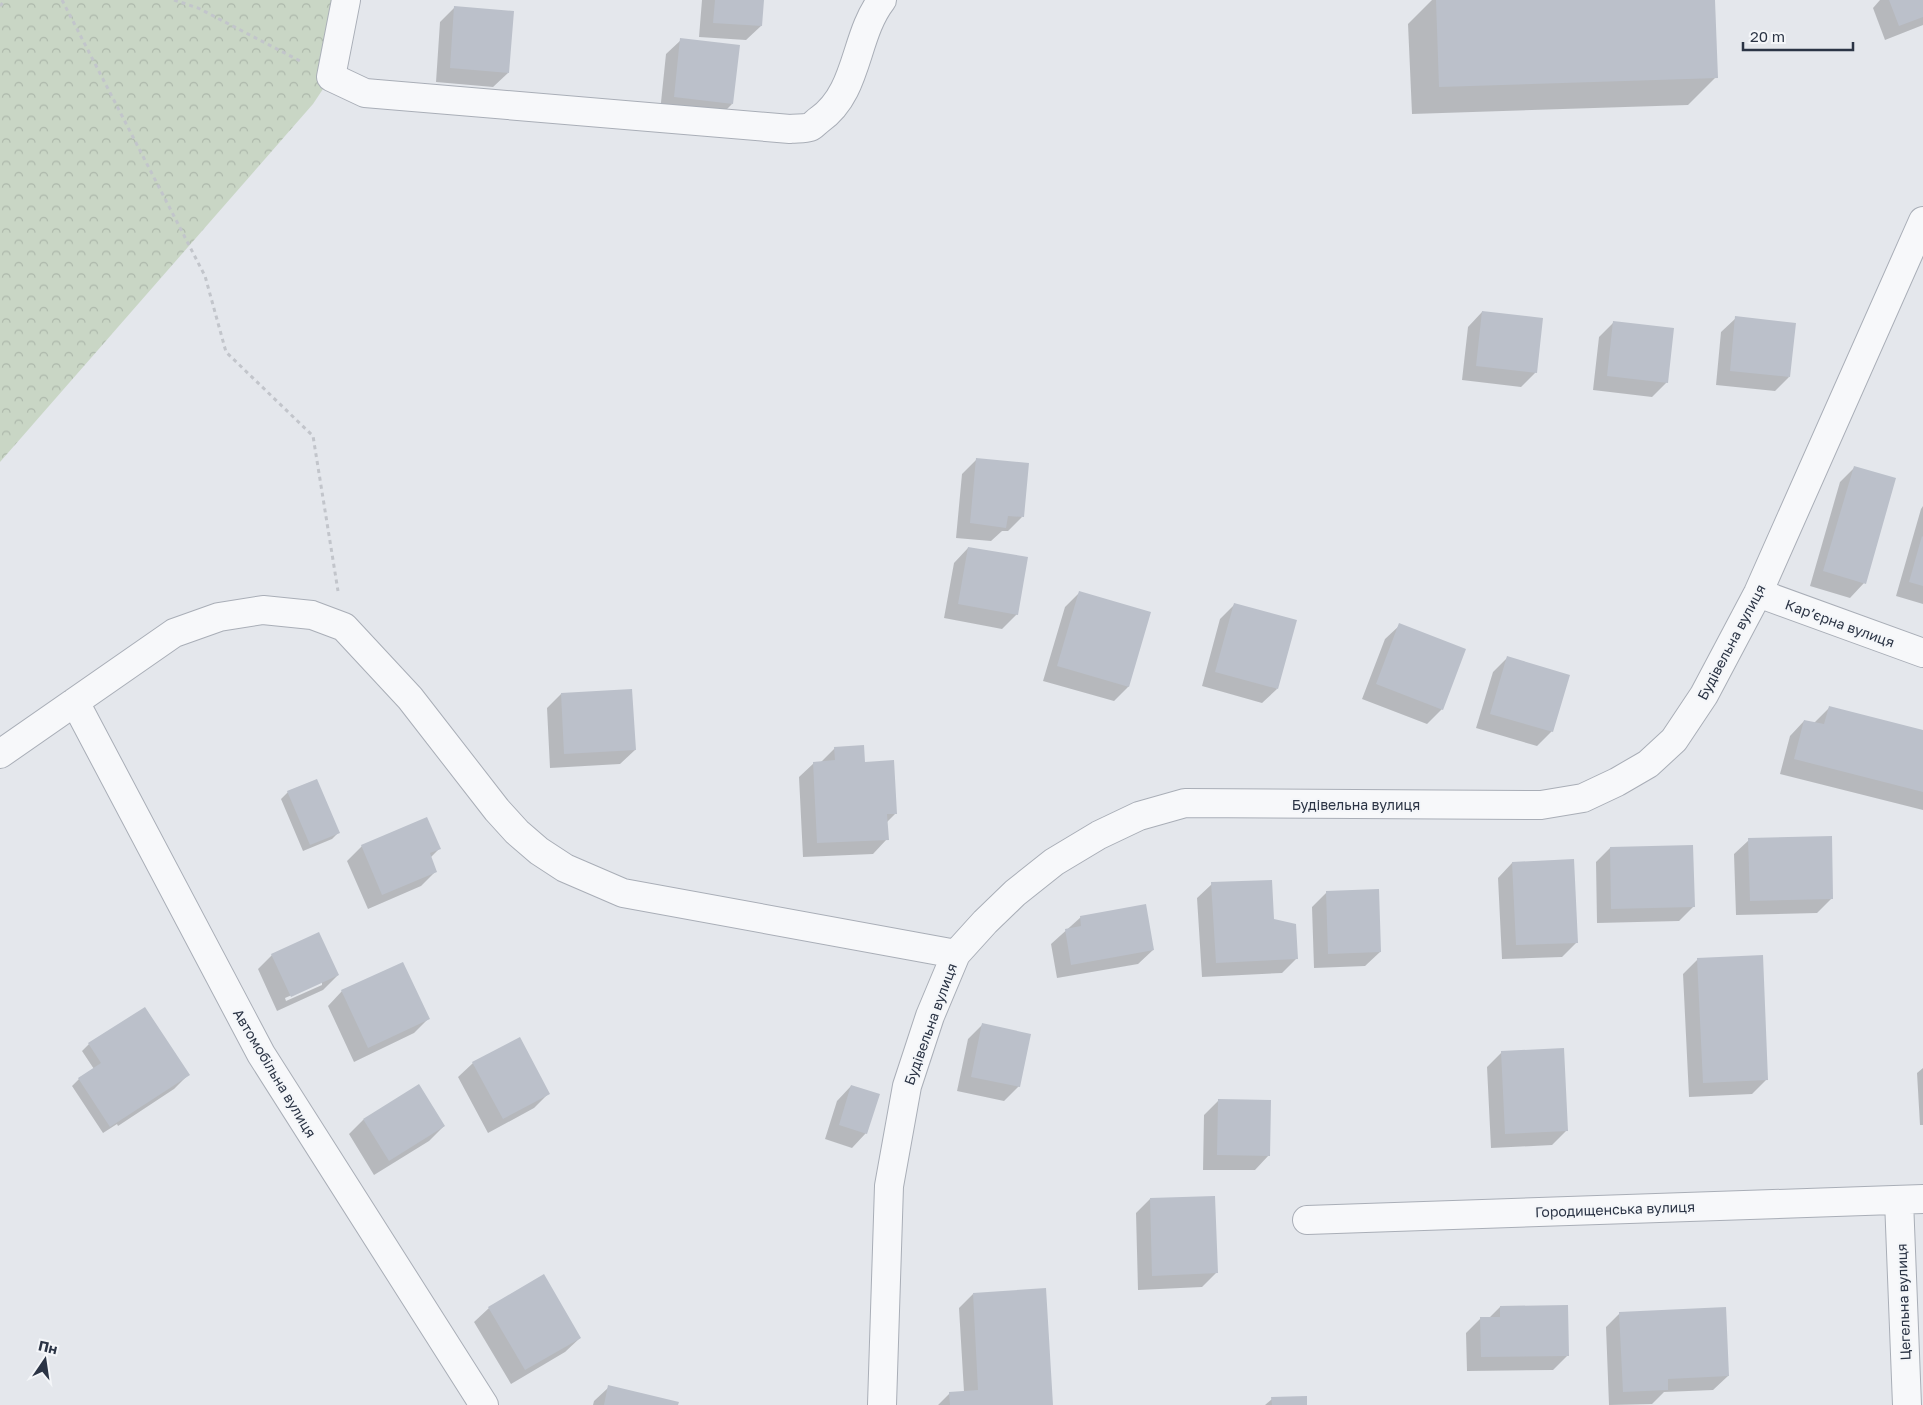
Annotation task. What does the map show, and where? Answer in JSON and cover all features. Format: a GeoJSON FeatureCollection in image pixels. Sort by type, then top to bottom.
{"type":"FeatureCollection","features":[{"type":"Feature","properties":{"kind":"street"},"geometry":{"type":"LineString","coordinates":[[346,0],[331,77],[365,93],[790,129],[810,127],[836,104],[846,88],[870,24],[882,0]]}},
{"type":"Feature","properties":{"kind":"street","name":"Будівельна вулиця"},"geometry":{"type":"LineString","coordinates":[[882,1405],[889,1186],[907,1086],[930,1016],[956,954],[1015,893],[1054,862],[1100,835],[1139,816],[1184,803],[1542,805],[1583,798],[1617,782],[1648,764],[1674,740],[1704,695],[1758,593],[1923,222]]}},
{"type":"Feature","properties":{"kind":"street","name":"Карʼєрна вулиця"},"geometry":{"type":"LineString","coordinates":[[1758,593],[1923,653]]}},
{"type":"Feature","properties":{"kind":"street"},"geometry":{"type":"LineString","coordinates":[[0,754],[174,633],[219,617],[263,610],[312,614],[344,627],[410,698],[497,810],[517,832],[539,851],[565,868],[623,893],[956,954]]}},
{"type":"Feature","properties":{"kind":"street","name":"Автомобільна вулиця"},"geometry":{"type":"LineString","coordinates":[[75,702],[260,1054],[484,1405]]}},
{"type":"Feature","properties":{"kind":"street","name":"Городищенська вулиця"},"geometry":{"type":"LineString","coordinates":[[1307,1220],[1911,1199]]}},
{"type":"Feature","properties":{"kind":"street","name":"Цегельна вулиця"},"geometry":{"type":"LineString","coordinates":[[1907,1405],[1911,1199]]}},
{"type":"Feature","properties":{"kind":"path"},"geometry":{"type":"LineString","coordinates":[[0,6],[5,0]]}},
{"type":"Feature","properties":{"kind":"path"},"geometry":{"type":"LineString","coordinates":[[62,0],[205,276],[226,352],[313,436],[344,627]]}},
{"type":"Feature","properties":{"kind":"path"},"geometry":{"type":"LineString","coordinates":[[174,0],[198,8],[331,77]]}},
{"type":"Feature","properties":{"kind":"green space"},"geometry":{"type":"Polygon","coordinates":[[[0,0],[346,0],[331,77],[313,104],[0,462],[0,0]]]}},
{"type":"Feature","properties":{"kind":"building"},"geometry":{"type":"Polygon","coordinates":[[[715,0],[764,0],[762,26],[713,23],[715,0]]]}},
{"type":"Feature","properties":{"kind":"building"},"geometry":{"type":"Polygon","coordinates":[[[1436,0],[1715,0],[1718,78],[1439,87],[1436,0]]]}},
{"type":"Feature","properties":{"kind":"building"},"geometry":{"type":"Polygon","coordinates":[[[1889,0],[1923,0],[1923,17],[1899,26],[1889,0]]]}},
{"type":"Feature","properties":{"kind":"building"},"geometry":{"type":"Polygon","coordinates":[[[454,6],[514,11],[509,73],[450,68],[454,6]]]}},
{"type":"Feature","properties":{"kind":"building"},"geometry":{"type":"Polygon","coordinates":[[[680,38],[740,45],[733,104],[674,97],[680,38]]]}},
{"type":"Feature","properties":{"kind":"building"},"geometry":{"type":"Polygon","coordinates":[[[1482,311],[1543,318],[1537,373],[1476,366],[1482,311]]]}},
{"type":"Feature","properties":{"kind":"building"},"geometry":{"type":"Polygon","coordinates":[[[1735,316],[1796,323],[1790,377],[1730,371],[1735,316]]]}},
{"type":"Feature","properties":{"kind":"building"},"geometry":{"type":"Polygon","coordinates":[[[1613,321],[1674,328],[1668,383],[1607,376],[1613,321]]]}},
{"type":"Feature","properties":{"kind":"building"},"geometry":{"type":"Polygon","coordinates":[[[976,458],[1029,463],[1024,517],[1008,516],[1006,528],[970,523],[976,458]]]}},
{"type":"Feature","properties":{"kind":"building"},"geometry":{"type":"Polygon","coordinates":[[[1854,466],[1896,478],[1866,584],[1823,571],[1854,466]]]}},
{"type":"Feature","properties":{"kind":"building"},"geometry":{"type":"Polygon","coordinates":[[[1923,537],[1923,586],[1909,582],[1923,537]]]}},
{"type":"Feature","properties":{"kind":"building"},"geometry":{"type":"Polygon","coordinates":[[[968,547],[1028,557],[1018,615],[958,604],[968,547]]]}},
{"type":"Feature","properties":{"kind":"building"},"geometry":{"type":"Polygon","coordinates":[[[1079,591],[1151,612],[1129,687],[1057,666],[1079,591]]]}},
{"type":"Feature","properties":{"kind":"building"},"geometry":{"type":"Polygon","coordinates":[[[1234,603],[1297,620],[1278,689],[1215,672],[1234,603]]]}},
{"type":"Feature","properties":{"kind":"building"},"geometry":{"type":"Polygon","coordinates":[[[1399,623],[1466,649],[1443,710],[1376,684],[1399,623]]]}},
{"type":"Feature","properties":{"kind":"building"},"geometry":{"type":"Polygon","coordinates":[[[1507,656],[1570,675],[1553,732],[1490,714],[1507,656]]]}},
{"type":"Feature","properties":{"kind":"building"},"geometry":{"type":"Polygon","coordinates":[[[632,689],[636,750],[564,754],[561,693],[632,689]]]}},
{"type":"Feature","properties":{"kind":"building"},"geometry":{"type":"Polygon","coordinates":[[[1829,706],[1923,730],[1923,792],[1794,759],[1804,720],[1824,724],[1829,706]]]}},
{"type":"Feature","properties":{"kind":"building"},"geometry":{"type":"Polygon","coordinates":[[[864,745],[865,762],[894,760],[897,814],[887,814],[889,840],[817,843],[813,762],[835,760],[834,747],[864,745]]]}},
{"type":"Feature","properties":{"kind":"building"},"geometry":{"type":"Polygon","coordinates":[[[317,779],[340,833],[310,845],[287,791],[317,779]]]}},
{"type":"Feature","properties":{"kind":"building"},"geometry":{"type":"Polygon","coordinates":[[[427,817],[441,849],[430,853],[437,872],[382,895],[361,845],[427,817]]]}},
{"type":"Feature","properties":{"kind":"building"},"geometry":{"type":"Polygon","coordinates":[[[1832,836],[1833,899],[1750,901],[1748,838],[1832,836]]]}},
{"type":"Feature","properties":{"kind":"building"},"geometry":{"type":"Polygon","coordinates":[[[1693,845],[1695,907],[1611,909],[1610,847],[1693,845]]]}},
{"type":"Feature","properties":{"kind":"building"},"geometry":{"type":"Polygon","coordinates":[[[1574,859],[1578,943],[1516,945],[1512,862],[1574,859]]]}},
{"type":"Feature","properties":{"kind":"building"},"geometry":{"type":"Polygon","coordinates":[[[1272,880],[1274,919],[1296,924],[1298,959],[1216,963],[1211,882],[1272,880]]]}},
{"type":"Feature","properties":{"kind":"building"},"geometry":{"type":"Polygon","coordinates":[[[1379,889],[1381,952],[1328,954],[1326,891],[1379,889]]]}},
{"type":"Feature","properties":{"kind":"building"},"geometry":{"type":"Polygon","coordinates":[[[1146,904],[1154,950],[1071,965],[1065,929],[1081,926],[1080,916],[1146,904]]]}},
{"type":"Feature","properties":{"kind":"building"},"geometry":{"type":"Polygon","coordinates":[[[319,932],[339,975],[291,997],[271,954],[319,932]]]}},
{"type":"Feature","properties":{"kind":"building"},"geometry":{"type":"Polygon","coordinates":[[[1763,955],[1768,1080],[1703,1083],[1697,958],[1763,955]]]}},
{"type":"Feature","properties":{"kind":"building"},"geometry":{"type":"Polygon","coordinates":[[[403,962],[430,1019],[368,1048],[341,990],[403,962]]]}},
{"type":"Feature","properties":{"kind":"building"},"geometry":{"type":"Polygon","coordinates":[[[145,1007],[190,1075],[110,1127],[78,1078],[101,1063],[88,1043],[145,1007]]]}},
{"type":"Feature","properties":{"kind":"building"},"geometry":{"type":"Polygon","coordinates":[[[982,1023],[1031,1034],[1020,1087],[971,1077],[982,1023]]]}},
{"type":"Feature","properties":{"kind":"building"},"geometry":{"type":"Polygon","coordinates":[[[520,1037],[550,1094],[503,1119],[472,1062],[520,1037]]]}},
{"type":"Feature","properties":{"kind":"building"},"geometry":{"type":"Polygon","coordinates":[[[1564,1048],[1568,1131],[1505,1134],[1501,1051],[1564,1048]]]}},
{"type":"Feature","properties":{"kind":"building"},"geometry":{"type":"Polygon","coordinates":[[[419,1084],[445,1126],[389,1161],[363,1119],[419,1084]]]}},
{"type":"Feature","properties":{"kind":"building"},"geometry":{"type":"Polygon","coordinates":[[[851,1085],[880,1094],[867,1134],[839,1125],[851,1085]]]}},
{"type":"Feature","properties":{"kind":"building"},"geometry":{"type":"Polygon","coordinates":[[[1218,1099],[1271,1100],[1270,1156],[1217,1155],[1218,1099]]]}},
{"type":"Feature","properties":{"kind":"building"},"geometry":{"type":"Polygon","coordinates":[[[1215,1196],[1218,1273],[1152,1276],[1150,1198],[1215,1196]]]}},
{"type":"Feature","properties":{"kind":"building"},"geometry":{"type":"Polygon","coordinates":[[[544,1274],[581,1338],[525,1370],[488,1307],[544,1274]]]}},
{"type":"Feature","properties":{"kind":"building"},"geometry":{"type":"Polygon","coordinates":[[[1046,1288],[1053,1405],[950,1405],[949,1392],[978,1390],[973,1293],[1046,1288]]]}},
{"type":"Feature","properties":{"kind":"building"},"geometry":{"type":"Polygon","coordinates":[[[1568,1305],[1569,1356],[1481,1357],[1480,1317],[1500,1317],[1500,1306],[1568,1305]]]}},
{"type":"Feature","properties":{"kind":"building"},"geometry":{"type":"Polygon","coordinates":[[[1726,1307],[1729,1376],[1668,1379],[1668,1390],[1623,1392],[1619,1312],[1726,1307]]]}},
{"type":"Feature","properties":{"kind":"building"},"geometry":{"type":"Polygon","coordinates":[[[608,1385],[679,1402],[678,1405],[604,1405],[608,1385]]]}},
{"type":"Feature","properties":{"kind":"building"},"geometry":{"type":"Polygon","coordinates":[[[1307,1396],[1307,1405],[1272,1405],[1271,1397],[1307,1396]]]}}]}
